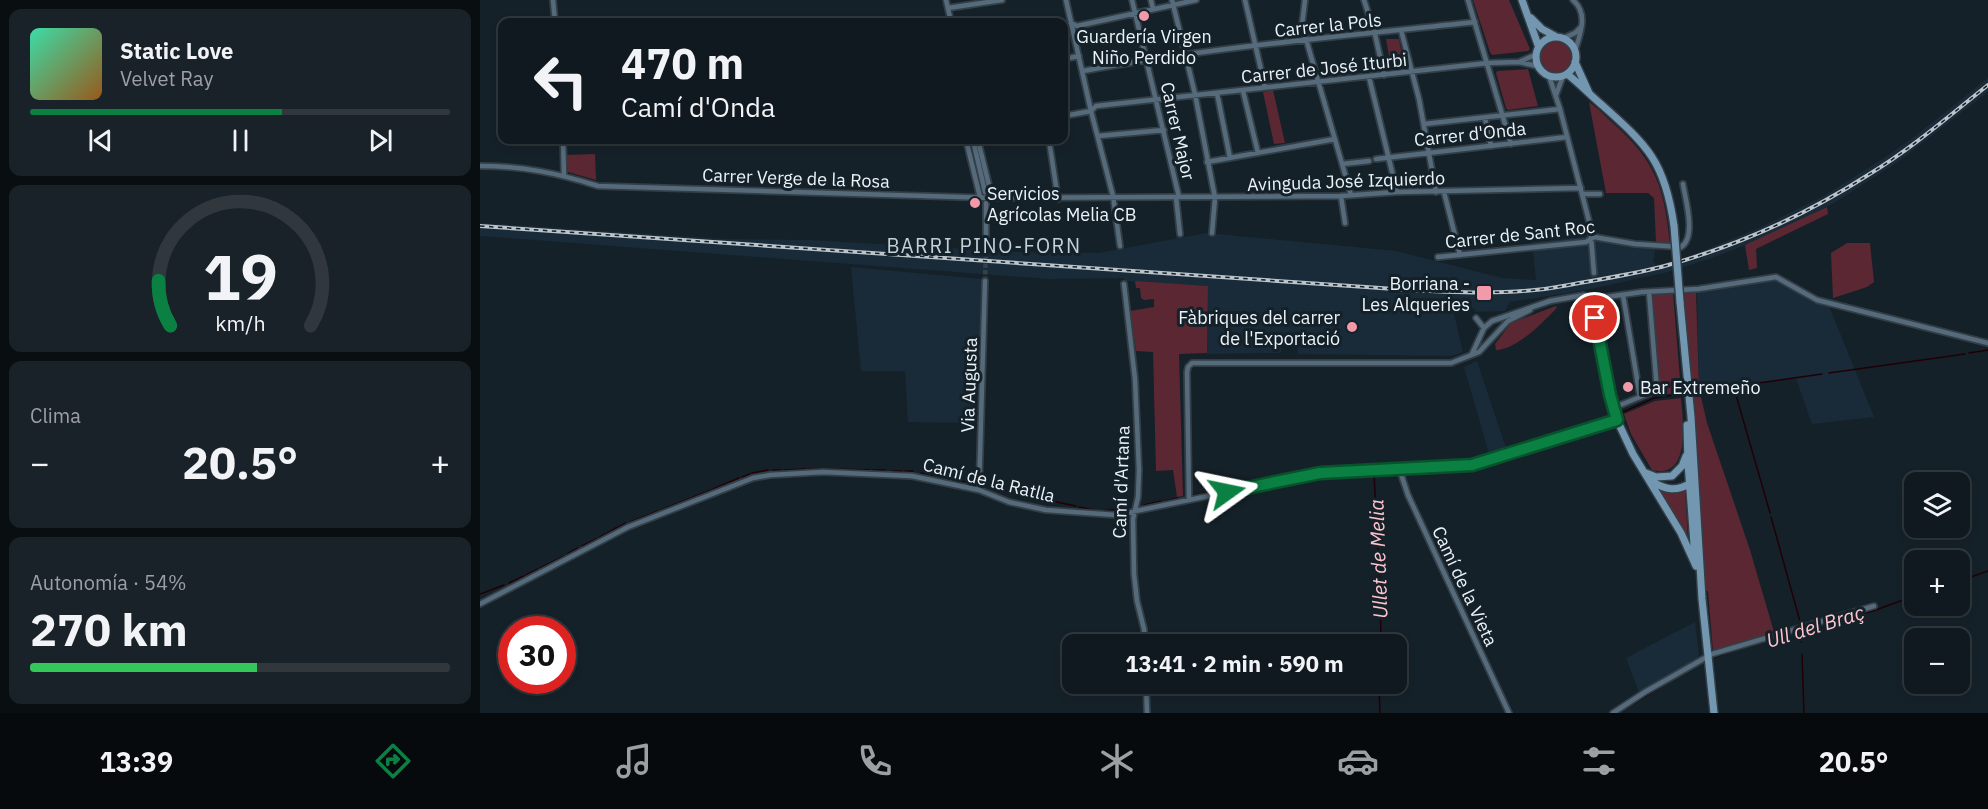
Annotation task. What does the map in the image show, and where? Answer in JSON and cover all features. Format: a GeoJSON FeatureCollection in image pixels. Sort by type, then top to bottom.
{"type":"FeatureCollection","features":[{"type":"Feature","properties":{"kind":"main road"},"geometry":{"type":"LineString","coordinates":[[1522,0],[1538,45],[1535,55],[1537,66],[1549,76],[1565,75],[1589,93],[1638,138],[1652,157],[1666,188],[1674,226],[1692,441],[1702,599],[1714,713]]}},
{"type":"Feature","properties":{"kind":"main road"},"geometry":{"type":"LineString","coordinates":[[1529,16],[1542,29],[1570,42],[1575,51],[1575,62],[1589,93]]}},
{"type":"Feature","properties":{"kind":"main road"},"geometry":{"type":"LineString","coordinates":[[1538,45],[1548,37],[1554,36]]}},
{"type":"Feature","properties":{"kind":"main road"},"geometry":{"type":"LineString","coordinates":[[1565,75],[1575,62]]}},
{"type":"Feature","properties":{"kind":"main road"},"geometry":{"type":"LineString","coordinates":[[1592,299],[1617,420],[1633,454],[1682,533],[1696,566]]}},
{"type":"Feature","properties":{"kind":"main road"},"geometry":{"type":"LineString","coordinates":[[1689,402],[1687,451],[1696,566],[1702,599]]}},
{"type":"Feature","properties":{"kind":"main road"},"geometry":{"type":"LineString","coordinates":[[1692,441],[1690,482],[1698,535]]}},
{"type":"Feature","properties":{"kind":"main road"},"geometry":{"type":"LineString","coordinates":[[1672,476],[1682,466],[1687,451]]}},
{"type":"Feature","properties":{"kind":"main road"},"geometry":{"type":"LineString","coordinates":[[1644,472],[1656,477],[1680,476],[1690,482]]}},
{"type":"Feature","properties":{"kind":"main road"},"geometry":{"type":"LineString","coordinates":[[1649,480],[1672,490],[1679,489],[1690,482]]}},
{"type":"Feature","properties":{"kind":"street"},"geometry":{"type":"LineString","coordinates":[[553,0],[555,18]]}},
{"type":"Feature","properties":{"kind":"street"},"geometry":{"type":"LineString","coordinates":[[946,0],[950,18]]}},
{"type":"Feature","properties":{"kind":"street"},"geometry":{"type":"LineString","coordinates":[[948,8],[1002,0]]}},
{"type":"Feature","properties":{"kind":"street"},"geometry":{"type":"LineString","coordinates":[[1066,0],[1113,196],[1120,246]]}},
{"type":"Feature","properties":{"kind":"street","name":"Carrer Major"},"geometry":{"type":"LineString","coordinates":[[1132,0],[1157,98],[1178,197],[1180,234]]}},
{"type":"Feature","properties":{"kind":"street"},"geometry":{"type":"LineString","coordinates":[[1151,0],[1153,9]]}},
{"type":"Feature","properties":{"kind":"street"},"geometry":{"type":"LineString","coordinates":[[1068,26],[1077,26],[1136,13],[1172,2],[1196,0]]}},
{"type":"Feature","properties":{"kind":"street"},"geometry":{"type":"LineString","coordinates":[[1245,0],[1265,87]]}},
{"type":"Feature","properties":{"kind":"street"},"geometry":{"type":"LineString","coordinates":[[1305,0],[1302,25],[1351,195]]}},
{"type":"Feature","properties":{"kind":"street"},"geometry":{"type":"LineString","coordinates":[[1364,0],[1375,34],[1384,75]]}},
{"type":"Feature","properties":{"kind":"street"},"geometry":{"type":"LineString","coordinates":[[1468,0],[1511,144]]}},
{"type":"Feature","properties":{"kind":"street"},"geometry":{"type":"LineString","coordinates":[[1573,0],[1582,14],[1582,25],[1575,51]]}},
{"type":"Feature","properties":{"kind":"street"},"geometry":{"type":"LineString","coordinates":[[1172,2],[1195,94],[1215,198],[1212,232]]}},
{"type":"Feature","properties":{"kind":"street","name":"Carrer la Pols"},"geometry":{"type":"LineString","coordinates":[[1083,71],[1256,46],[1475,22]]}},
{"type":"Feature","properties":{"kind":"street"},"geometry":{"type":"LineString","coordinates":[[1564,38],[1575,33],[1582,25]]}},
{"type":"Feature","properties":{"kind":"street"},"geometry":{"type":"LineString","coordinates":[[1401,30],[1424,124],[1436,192]]}},
{"type":"Feature","properties":{"kind":"street","name":"Carrer de José Iturbi"},"geometry":{"type":"LineString","coordinates":[[1519,62],[1535,55]]}},
{"type":"Feature","properties":{"kind":"street"},"geometry":{"type":"LineString","coordinates":[[1068,58],[1080,56]]}},
{"type":"Feature","properties":{"kind":"street","name":"Carrer de José Iturbi"},"geometry":{"type":"LineString","coordinates":[[1068,115],[1091,111],[1096,106],[1157,98],[1243,91],[1488,63],[1519,62],[1537,66]]}},
{"type":"Feature","properties":{"kind":"street"},"geometry":{"type":"LineString","coordinates":[[1556,95],[1565,75]]}},
{"type":"Feature","properties":{"kind":"street"},"geometry":{"type":"LineString","coordinates":[[1549,76],[1581,188],[1592,239],[1594,273]]}},
{"type":"Feature","properties":{"kind":"street"},"geometry":{"type":"LineString","coordinates":[[1369,77],[1397,192]]}},
{"type":"Feature","properties":{"kind":"street"},"geometry":{"type":"LineString","coordinates":[[1243,91],[1258,153]]}},
{"type":"Feature","properties":{"kind":"street"},"geometry":{"type":"LineString","coordinates":[[1217,93],[1230,158]]}},
{"type":"Feature","properties":{"kind":"street"},"geometry":{"type":"LineString","coordinates":[[1424,124],[1560,109]]}},
{"type":"Feature","properties":{"kind":"street"},"geometry":{"type":"LineString","coordinates":[[1485,118],[1491,146]]}},
{"type":"Feature","properties":{"kind":"street"},"geometry":{"type":"LineString","coordinates":[[1098,136],[1164,130]]}},
{"type":"Feature","properties":{"kind":"street","name":"Carrer d'Onda"},"geometry":{"type":"LineString","coordinates":[[1376,159],[1567,137]]}},
{"type":"Feature","properties":{"kind":"street"},"geometry":{"type":"LineString","coordinates":[[1207,162],[1335,138]]}},
{"type":"Feature","properties":{"kind":"street"},"geometry":{"type":"LineString","coordinates":[[562,144],[564,175]]}},
{"type":"Feature","properties":{"kind":"street"},"geometry":{"type":"LineString","coordinates":[[967,144],[980,197]]}},
{"type":"Feature","properties":{"kind":"street"},"geometry":{"type":"LineString","coordinates":[[974,144],[985,192]]}},
{"type":"Feature","properties":{"kind":"street"},"geometry":{"type":"LineString","coordinates":[[979,144],[992,198]]}},
{"type":"Feature","properties":{"kind":"street"},"geometry":{"type":"LineString","coordinates":[[1050,144],[1058,199]]}},
{"type":"Feature","properties":{"kind":"street"},"geometry":{"type":"LineString","coordinates":[[1342,164],[1369,162]]}},
{"type":"Feature","properties":{"kind":"street","name":"Carrer Verge de la Rosa"},"geometry":{"type":"LineString","coordinates":[[480,166],[533,169],[564,175],[598,186],[992,198],[1058,199],[1113,196]]}},
{"type":"Feature","properties":{"kind":"street","name":"Carrer de Sant Roc"},"geometry":{"type":"LineString","coordinates":[[1438,257],[1585,242],[1594,237],[1656,246],[1684,246],[1688,239],[1689,223],[1683,184]]}},
{"type":"Feature","properties":{"kind":"street","name":"Avinguda José Izquierdo"},"geometry":{"type":"LineString","coordinates":[[1113,196],[1119,199],[1341,196],[1397,192],[1581,188]]}},
{"type":"Feature","properties":{"kind":"street"},"geometry":{"type":"LineString","coordinates":[[1444,192],[1460,255]]}},
{"type":"Feature","properties":{"kind":"street"},"geometry":{"type":"LineString","coordinates":[[1582,194],[1600,194]]}},
{"type":"Feature","properties":{"kind":"street"},"geometry":{"type":"LineString","coordinates":[[1341,196],[1346,223]]}},
{"type":"Feature","properties":{"kind":"street"},"geometry":{"type":"LineString","coordinates":[[986,203],[986,248]]}},
{"type":"Feature","properties":{"kind":"street"},"geometry":{"type":"LineString","coordinates":[[1475,352],[1484,330],[1496,319],[1539,305],[1584,295],[1592,299],[1698,289],[1776,277],[1817,300],[1988,343]]}},
{"type":"Feature","properties":{"kind":"street","name":"Via Augusta"},"geometry":{"type":"LineString","coordinates":[[978,489],[985,281]]}},
{"type":"Feature","properties":{"kind":"street","name":"Camí d'Artana"},"geometry":{"type":"LineString","coordinates":[[1124,284],[1135,379],[1139,470],[1133,519],[1134,574],[1144,634]]}},
{"type":"Feature","properties":{"kind":"street"},"geometry":{"type":"LineString","coordinates":[[1613,408],[1657,391],[1649,292]]}},
{"type":"Feature","properties":{"kind":"street"},"geometry":{"type":"LineString","coordinates":[[1623,295],[1640,397]]}},
{"type":"Feature","properties":{"kind":"street"},"geometry":{"type":"LineString","coordinates":[[1189,500],[1187,372],[1192,363],[1456,362],[1491,341],[1512,318],[1539,305]]}},
{"type":"Feature","properties":{"kind":"street"},"geometry":{"type":"LineString","coordinates":[[1476,318],[1484,330],[1484,338],[1491,341]]}},
{"type":"Feature","properties":{"kind":"street"},"geometry":{"type":"LineString","coordinates":[[1496,319],[1502,327]]}},
{"type":"Feature","properties":{"kind":"street","name":"Camí de la Ratlla"},"geometry":{"type":"LineString","coordinates":[[480,604],[628,526],[764,475],[823,472],[912,476],[978,489],[1009,502],[1046,510],[1103,515],[1135,512],[1320,473],[1472,465],[1617,420]]}},
{"type":"Feature","properties":{"kind":"street","name":"Camí de la Vieta"},"geometry":{"type":"LineString","coordinates":[[1400,468],[1408,495],[1509,713]]}},
{"type":"Feature","properties":{"kind":"street"},"geometry":{"type":"LineString","coordinates":[[1613,713],[1644,692],[1708,656],[1874,606]]}},
{"type":"Feature","properties":{"kind":"street"},"geometry":{"type":"LineString","coordinates":[[1146,694],[1147,713]]}},
{"type":"Feature","properties":{"kind":"shaded area"},"geometry":{"type":"Polygon","coordinates":[[[1473,0],[1509,0],[1530,49],[1492,55],[1473,0]]]}},
{"type":"Feature","properties":{"kind":"shaded area"},"geometry":{"type":"Polygon","coordinates":[[[1386,39],[1399,39],[1404,65],[1391,67],[1386,39]]]}},
{"type":"Feature","properties":{"kind":"shaded area"},"geometry":{"type":"Polygon","coordinates":[[[1555,39],[1567,44],[1572,56],[1567,68],[1555,73],[1543,68],[1538,56],[1543,44],[1555,39]]]}},
{"type":"Feature","properties":{"kind":"shaded area"},"geometry":{"type":"Polygon","coordinates":[[[1528,69],[1538,106],[1508,110],[1496,73],[1497,71],[1528,69]]]}},
{"type":"Feature","properties":{"kind":"shaded area"},"geometry":{"type":"Polygon","coordinates":[[[1988,78],[1988,92],[1899,161],[1834,203],[1764,238],[1668,272],[1586,290],[1510,302],[1505,311],[1475,312],[1475,309],[1468,308],[1467,304],[1459,304],[1459,307],[1452,306],[1463,352],[1451,356],[1298,354],[1297,345],[1282,345],[1281,353],[1207,354],[1208,286],[1126,281],[1122,278],[1049,279],[480,236],[480,223],[724,239],[811,240],[1016,252],[1099,253],[1206,233],[1396,251],[1502,278],[1536,280],[1532,242],[1589,236],[1656,246],[1653,262],[1656,265],[1680,260],[1759,228],[1824,196],[1884,158],[1988,78]]]}},
{"type":"Feature","properties":{"kind":"shaded area"},"geometry":{"type":"Polygon","coordinates":[[[1273,90],[1285,143],[1274,144],[1263,92],[1273,90]]]}},
{"type":"Feature","properties":{"kind":"shaded area"},"geometry":{"type":"Polygon","coordinates":[[[1589,102],[1629,138],[1649,164],[1665,207],[1670,244],[1656,243],[1654,198],[1648,193],[1606,193],[1589,102]]]}},
{"type":"Feature","properties":{"kind":"shaded area"},"geometry":{"type":"Polygon","coordinates":[[[595,154],[596,180],[568,172],[566,155],[595,154]]]}},
{"type":"Feature","properties":{"kind":"shaded area"},"geometry":{"type":"Polygon","coordinates":[[[1827,207],[1828,214],[1756,249],[1757,268],[1749,270],[1745,245],[1827,207]]]}},
{"type":"Feature","properties":{"kind":"shaded area"},"geometry":{"type":"Polygon","coordinates":[[[1847,243],[1870,243],[1874,282],[1867,287],[1833,298],[1831,253],[1847,243]]]}},
{"type":"Feature","properties":{"kind":"shaded area"},"geometry":{"type":"Polygon","coordinates":[[[851,267],[981,279],[980,337],[974,376],[973,423],[908,422],[905,371],[861,371],[851,267]]]}},
{"type":"Feature","properties":{"kind":"shaded area"},"geometry":{"type":"Polygon","coordinates":[[[1776,280],[1814,303],[1829,306],[1874,417],[1812,424],[1796,378],[1699,388],[1697,293],[1776,280]]]}},
{"type":"Feature","properties":{"kind":"shaded area"},"geometry":{"type":"Polygon","coordinates":[[[1135,281],[1208,286],[1207,353],[1179,354],[1183,496],[1177,497],[1173,470],[1156,471],[1153,352],[1136,351],[1130,311],[1154,307],[1154,299],[1141,298],[1140,288],[1136,288],[1135,281]]]}},
{"type":"Feature","properties":{"kind":"shaded area"},"geometry":{"type":"Polygon","coordinates":[[[1673,293],[1681,392],[1661,395],[1652,295],[1673,293]]]}},
{"type":"Feature","properties":{"kind":"shaded area"},"geometry":{"type":"Polygon","coordinates":[[[1682,293],[1696,293],[1699,388],[1707,423],[1776,633],[1713,651],[1708,591],[1704,591],[1682,293]]]}},
{"type":"Feature","properties":{"kind":"shaded area"},"geometry":{"type":"Polygon","coordinates":[[[1556,306],[1543,322],[1520,341],[1504,349],[1496,350],[1495,344],[1511,323],[1556,306]]]}},
{"type":"Feature","properties":{"kind":"shaded area"},"geometry":{"type":"Polygon","coordinates":[[[1477,361],[1506,448],[1489,454],[1464,367],[1477,361]]]}},
{"type":"Feature","properties":{"kind":"shaded area"},"geometry":{"type":"Polygon","coordinates":[[[1681,398],[1683,434],[1679,458],[1665,471],[1652,470],[1631,434],[1624,414],[1655,401],[1681,398]]]}},
{"type":"Feature","properties":{"kind":"shaded area"},"geometry":{"type":"Polygon","coordinates":[[[1659,490],[1671,493],[1685,490],[1688,540],[1659,490]]]}},
{"type":"Feature","properties":{"kind":"shaded area"},"geometry":{"type":"Polygon","coordinates":[[[1695,622],[1699,656],[1695,661],[1639,692],[1626,658],[1695,622]]]}},
{"type":"Feature","properties":{"kind":"waterway"},"geometry":{"type":"LineString","coordinates":[[1969,353],[1988,350]]}},
{"type":"Feature","properties":{"kind":"waterway"},"geometry":{"type":"LineString","coordinates":[[1829,373],[1965,354]]}},
{"type":"Feature","properties":{"kind":"waterway"},"geometry":{"type":"LineString","coordinates":[[1703,391],[1822,374]]}},
{"type":"Feature","properties":{"kind":"waterway"},"geometry":{"type":"LineString","coordinates":[[1735,390],[1736,394]]}},
{"type":"Feature","properties":{"kind":"waterway"},"geometry":{"type":"LineString","coordinates":[[1623,412],[1654,398],[1681,394]]}},
{"type":"Feature","properties":{"kind":"waterway"},"geometry":{"type":"LineString","coordinates":[[1736,395],[1770,513]]}},
{"type":"Feature","properties":{"kind":"waterway"},"geometry":{"type":"LineString","coordinates":[[1539,439],[1607,418]]}},
{"type":"Feature","properties":{"kind":"waterway"},"geometry":{"type":"LineString","coordinates":[[1507,449],[1538,440]]}},
{"type":"Feature","properties":{"kind":"waterway"},"geometry":{"type":"LineString","coordinates":[[1418,464],[1467,461],[1487,456]]}},
{"type":"Feature","properties":{"kind":"waterway"},"geometry":{"type":"LineString","coordinates":[[1386,465],[1415,464]]}},
{"type":"Feature","properties":{"kind":"waterway"},"geometry":{"type":"LineString","coordinates":[[1337,468],[1377,466]]}},
{"type":"Feature","properties":{"kind":"waterway"},"geometry":{"type":"LineString","coordinates":[[1307,471],[1321,468]]}},
{"type":"Feature","properties":{"kind":"waterway"},"geometry":{"type":"LineString","coordinates":[[1326,468],[1336,468]]}},
{"type":"Feature","properties":{"kind":"waterway"},"geometry":{"type":"LineString","coordinates":[[784,470],[806,469]]}},
{"type":"Feature","properties":{"kind":"waterway"},"geometry":{"type":"LineString","coordinates":[[809,469],[824,469]]}},
{"type":"Feature","properties":{"kind":"waterway"},"geometry":{"type":"LineString","coordinates":[[828,469],[870,470]]}},
{"type":"Feature","properties":{"kind":"waterway"},"geometry":{"type":"LineString","coordinates":[[752,473],[768,470]]}},
{"type":"Feature","properties":{"kind":"waterway"},"geometry":{"type":"LineString","coordinates":[[773,470],[781,470]]}},
{"type":"Feature","properties":{"kind":"waterway"},"geometry":{"type":"LineString","coordinates":[[873,470],[885,470]]}},
{"type":"Feature","properties":{"kind":"waterway"},"geometry":{"type":"LineString","coordinates":[[892,471],[902,471]]}},
{"type":"Feature","properties":{"kind":"waterway"},"geometry":{"type":"LineString","coordinates":[[905,471],[913,471]]}},
{"type":"Feature","properties":{"kind":"waterway"},"geometry":{"type":"LineString","coordinates":[[1273,478],[1306,471]]}},
{"type":"Feature","properties":{"kind":"waterway"},"geometry":{"type":"LineString","coordinates":[[921,473],[942,477]]}},
{"type":"Feature","properties":{"kind":"waterway","name":"Ullet de Melia"},"geometry":{"type":"LineString","coordinates":[[1374,473],[1381,634]]}},
{"type":"Feature","properties":{"kind":"waterway"},"geometry":{"type":"LineString","coordinates":[[742,477],[750,474]]}},
{"type":"Feature","properties":{"kind":"waterway"},"geometry":{"type":"LineString","coordinates":[[713,489],[739,478]]}},
{"type":"Feature","properties":{"kind":"waterway"},"geometry":{"type":"LineString","coordinates":[[1239,485],[1267,479]]}},
{"type":"Feature","properties":{"kind":"waterway"},"geometry":{"type":"LineString","coordinates":[[958,481],[965,482]]}},
{"type":"Feature","properties":{"kind":"waterway"},"geometry":{"type":"LineString","coordinates":[[1225,488],[1238,486]]}},
{"type":"Feature","properties":{"kind":"waterway"},"geometry":{"type":"LineString","coordinates":[[991,488],[1022,494]]}},
{"type":"Feature","properties":{"kind":"waterway"},"geometry":{"type":"LineString","coordinates":[[661,510],[711,490]]}},
{"type":"Feature","properties":{"kind":"waterway"},"geometry":{"type":"LineString","coordinates":[[1194,495],[1219,490]]}},
{"type":"Feature","properties":{"kind":"waterway"},"geometry":{"type":"LineString","coordinates":[[1032,497],[1076,506]]}},
{"type":"Feature","properties":{"kind":"waterway"},"geometry":{"type":"LineString","coordinates":[[1165,501],[1178,498]]}},
{"type":"Feature","properties":{"kind":"waterway"},"geometry":{"type":"LineString","coordinates":[[1144,505],[1162,501]]}},
{"type":"Feature","properties":{"kind":"waterway"},"geometry":{"type":"LineString","coordinates":[[1079,507],[1098,511]]}},
{"type":"Feature","properties":{"kind":"waterway"},"geometry":{"type":"LineString","coordinates":[[1100,511],[1133,508]]}},
{"type":"Feature","properties":{"kind":"waterway"},"geometry":{"type":"LineString","coordinates":[[630,522],[658,511]]}},
{"type":"Feature","properties":{"kind":"waterway"},"geometry":{"type":"LineString","coordinates":[[1771,517],[1801,625]]}},
{"type":"Feature","properties":{"kind":"waterway"},"geometry":{"type":"LineString","coordinates":[[617,528],[626,523]]}},
{"type":"Feature","properties":{"kind":"waterway"},"geometry":{"type":"LineString","coordinates":[[606,534],[616,528]]}},
{"type":"Feature","properties":{"kind":"waterway"},"geometry":{"type":"LineString","coordinates":[[597,539],[605,534]]}},
{"type":"Feature","properties":{"kind":"waterway"},"geometry":{"type":"LineString","coordinates":[[582,546],[596,539]]}},
{"type":"Feature","properties":{"kind":"waterway"},"geometry":{"type":"LineString","coordinates":[[567,554],[578,548]]}},
{"type":"Feature","properties":{"kind":"waterway"},"geometry":{"type":"LineString","coordinates":[[540,568],[564,556]]}},
{"type":"Feature","properties":{"kind":"waterway"},"geometry":{"type":"LineString","coordinates":[[526,575],[538,569]]}},
{"type":"Feature","properties":{"kind":"waterway","name":"Ull del Braç"},"geometry":{"type":"LineString","coordinates":[[1970,577],[1988,571]]}},
{"type":"Feature","properties":{"kind":"waterway"},"geometry":{"type":"LineString","coordinates":[[509,583],[524,576]]}},
{"type":"Feature","properties":{"kind":"waterway"},"geometry":{"type":"LineString","coordinates":[[480,594],[504,585]]}},
{"type":"Feature","properties":{"kind":"waterway","name":"Ull del Braç"},"geometry":{"type":"LineString","coordinates":[[1817,625],[1873,611],[1904,600]]}},
{"type":"Feature","properties":{"kind":"waterway"},"geometry":{"type":"LineString","coordinates":[[1801,631],[1801,642]]}},
{"type":"Feature","properties":{"kind":"waterway","name":"Ull del Braç"},"geometry":{"type":"LineString","coordinates":[[1715,657],[1744,647]]}},
{"type":"Feature","properties":{"kind":"waterway"},"geometry":{"type":"LineString","coordinates":[[1802,654],[1804,713]]}},
{"type":"Feature","properties":{"kind":"waterway","name":"Ull del Braç"},"geometry":{"type":"LineString","coordinates":[[1618,713],[1662,686]]}},
{"type":"Feature","properties":{"kind":"waterway","name":"Ullet de Melia"},"geometry":{"type":"LineString","coordinates":[[1379,694],[1380,713]]}},
{"type":"Feature","properties":{"kind":"tunnel"},"geometry":{"type":"LineString","coordinates":[[985,281],[986,248]]}},
{"type":"Feature","properties":{"kind":"railway"},"geometry":{"type":"LineString","coordinates":[[480,226],[1395,289],[1523,291],[1563,286],[1661,267],[1716,250],[1768,229],[1819,204],[1884,165],[1930,132],[1988,85]]}},
{"type":"Feature","properties":{"kind":"place","name":"Guardería Virgen Niño Perdido"},"geometry":{"type":"Point","coordinates":[1144,16]}},
{"type":"Feature","properties":{"kind":"place","name":"Servicios Agrícolas Melia CB"},"geometry":{"type":"Point","coordinates":[975,203]}},
{"type":"Feature","properties":{"kind":"place","name":"Borriana - Les Alqueries"},"geometry":{"type":"Point","coordinates":[1484,293]}},
{"type":"Feature","properties":{"kind":"place","name":"Fàbriques del carrer de l'Exportació"},"geometry":{"type":"Point","coordinates":[1352,327]}},
{"type":"Feature","properties":{"kind":"place","name":"Bar Extremeño"},"geometry":{"type":"Point","coordinates":[1628,387]}},
{"type":"Feature","properties":{"kind":"district","name":"BARRI PINO-FORN"},"geometry":{"type":"Point","coordinates":[984,245]}},
{"type":"Feature","properties":{"kind":"route"},"geometry":{"type":"LineString","coordinates":[[1227,492],[1320,473],[1472,465],[1617,420],[1595,318]]}}]}
